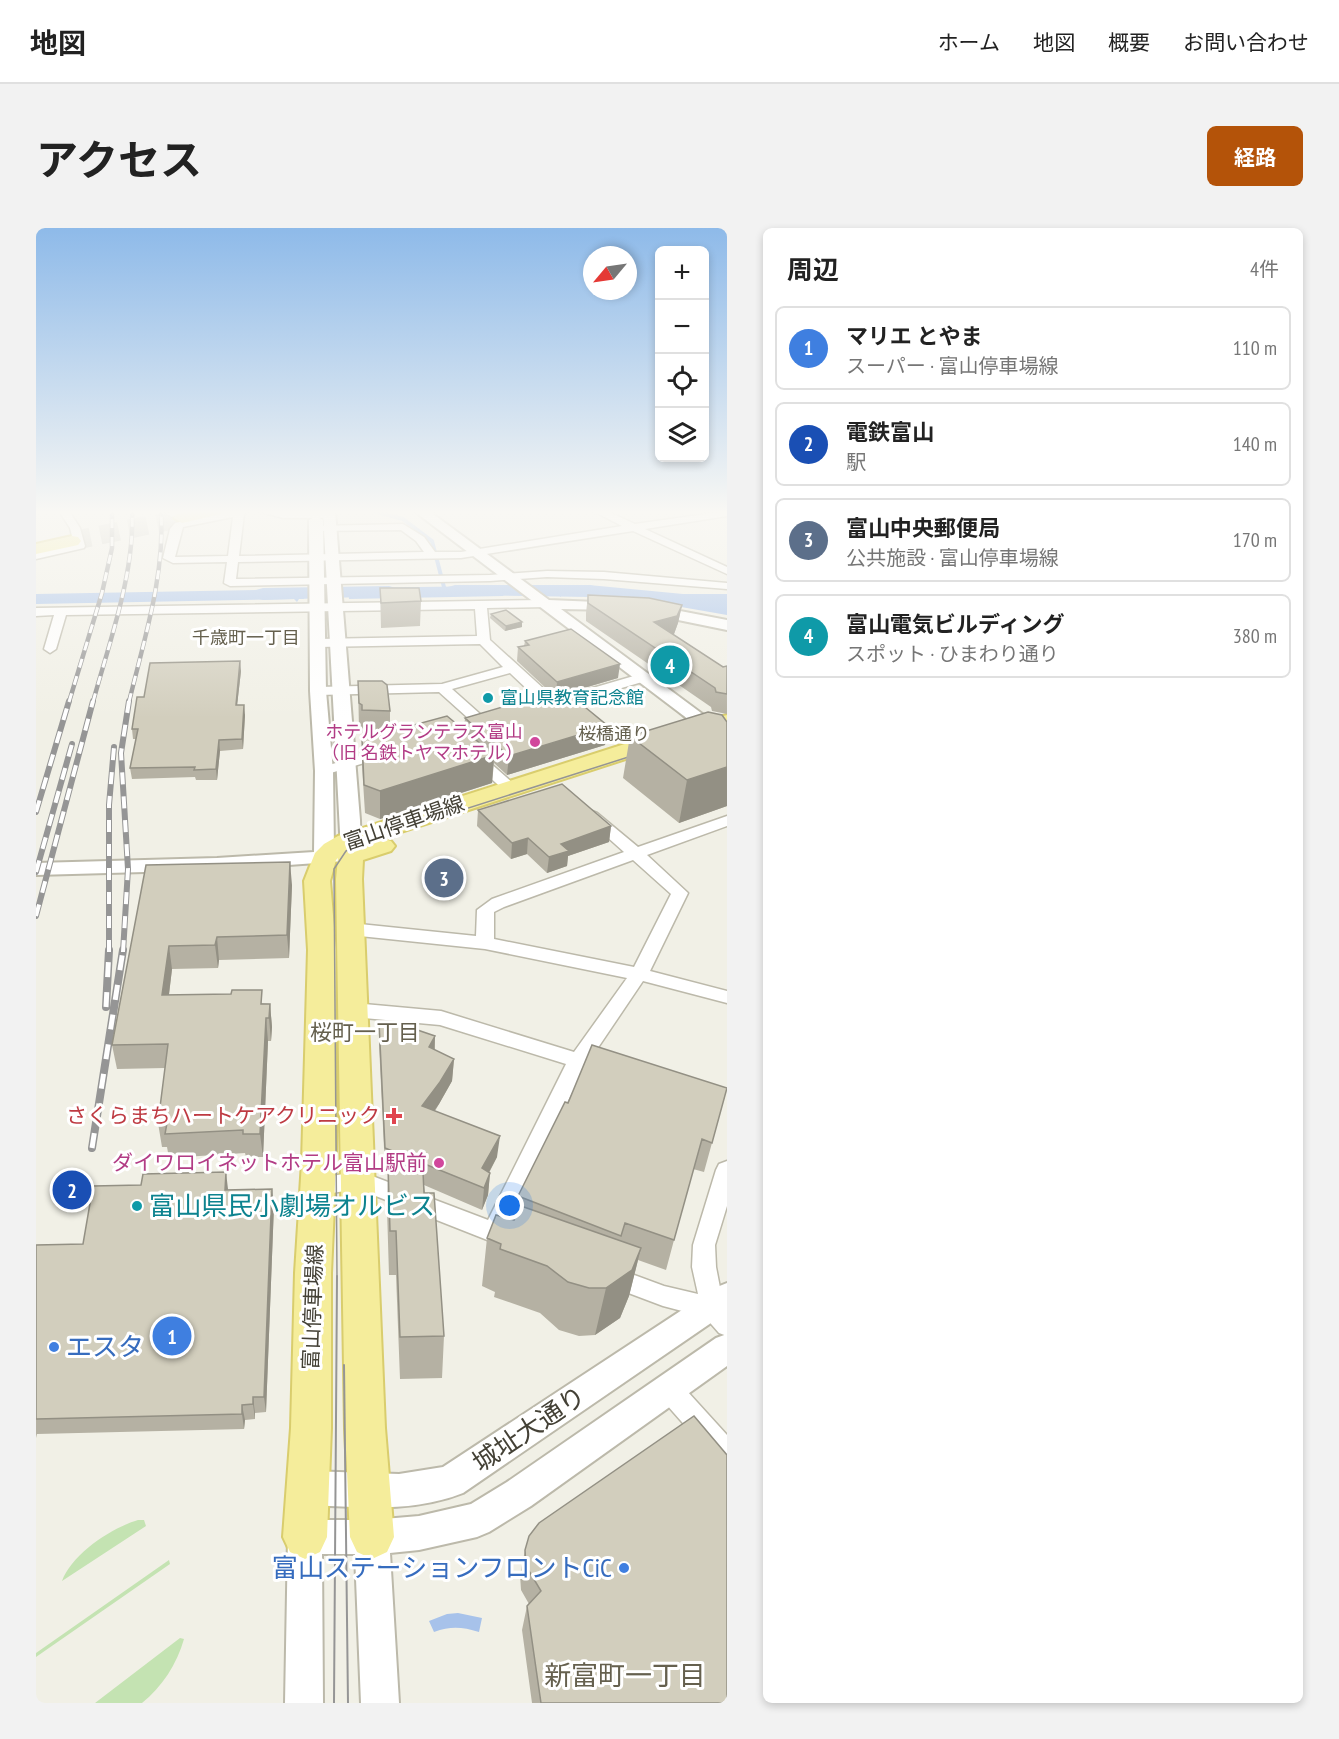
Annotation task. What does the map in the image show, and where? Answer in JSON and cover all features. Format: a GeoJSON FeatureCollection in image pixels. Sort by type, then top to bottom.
{"type":"FeatureCollection","features":[{"type":"Feature","properties":{"kind":"main road","name":"富山停車場線"},"geometry":{"type":"LineString","coordinates":[[305,1537],[313,1273],[319,1186],[322,950],[317,881],[342,851],[510,788],[667,738],[722,734]]}},
{"type":"Feature","properties":{"kind":"main road","name":"富山停車場線"},"geometry":{"type":"LineString","coordinates":[[342,851],[609,772],[722,734]]}},
{"type":"Feature","properties":{"kind":"main road","name":"富山停車場線"},"geometry":{"type":"LineString","coordinates":[[342,851],[350,930],[372,1537]]}},
{"type":"Feature","properties":{"kind":"street"},"geometry":{"type":"LineString","coordinates":[[230,580],[230,583],[326,594],[481,605],[540,601],[632,608],[727,624]]}},
{"type":"Feature","properties":{"kind":"street"},"geometry":{"type":"LineString","coordinates":[[322,580],[338,643],[342,691],[346,764],[342,851]]}},
{"type":"Feature","properties":{"kind":"street"},"geometry":{"type":"LineString","coordinates":[[329,580],[318,643],[318,691],[324,771],[342,851]]}},
{"type":"Feature","properties":{"kind":"street"},"geometry":{"type":"LineString","coordinates":[[36,612],[326,594],[478,580]]}},
{"type":"Feature","properties":{"kind":"street"},"geometry":{"type":"LineString","coordinates":[[512,580],[722,734]]}},
{"type":"Feature","properties":{"kind":"street"},"geometry":{"type":"LineString","coordinates":[[644,580],[727,586]]}},
{"type":"Feature","properties":{"kind":"street"},"geometry":{"type":"LineString","coordinates":[[481,605],[484,640],[489,648],[553,704]]}},
{"type":"Feature","properties":{"kind":"street"},"geometry":{"type":"LineString","coordinates":[[50,649],[62,612]]}},
{"type":"Feature","properties":{"kind":"street"},"geometry":{"type":"LineString","coordinates":[[318,643],[484,640]]}},
{"type":"Feature","properties":{"kind":"street"},"geometry":{"type":"LineString","coordinates":[[318,691],[442,688],[511,669]]}},
{"type":"Feature","properties":{"kind":"street"},"geometry":{"type":"LineString","coordinates":[[533,710],[644,677]]}},
{"type":"Feature","properties":{"kind":"street"},"geometry":{"type":"LineString","coordinates":[[442,688],[488,723],[465,729]]}},
{"type":"Feature","properties":{"kind":"street"},"geometry":{"type":"LineString","coordinates":[[464,748],[510,788]]}},
{"type":"Feature","properties":{"kind":"street"},"geometry":{"type":"LineString","coordinates":[[324,771],[396,749]]}},
{"type":"Feature","properties":{"kind":"street"},"geometry":{"type":"LineString","coordinates":[[493,1232],[578,1061],[639,974],[680,893],[575,801]]}},
{"type":"Feature","properties":{"kind":"street"},"geometry":{"type":"LineString","coordinates":[[485,943],[486,910],[498,903],[727,821]]}},
{"type":"Feature","properties":{"kind":"street"},"geometry":{"type":"LineString","coordinates":[[36,869],[217,864],[342,851]]}},
{"type":"Feature","properties":{"kind":"street"},"geometry":{"type":"LineString","coordinates":[[350,930],[485,943],[639,974],[727,998]]}},
{"type":"Feature","properties":{"kind":"street"},"geometry":{"type":"LineString","coordinates":[[353,1010],[441,1018],[608,1070]]}},
{"type":"Feature","properties":{"kind":"street"},"geometry":{"type":"LineString","coordinates":[[722,1310],[704,1267],[704,1245],[727,1170]]}},
{"type":"Feature","properties":{"kind":"street"},"geometry":{"type":"LineString","coordinates":[[319,1186],[359,1180],[525,1244]]}},
{"type":"Feature","properties":{"kind":"street"},"geometry":{"type":"LineString","coordinates":[[589,1268],[663,1296],[722,1310]]}},
{"type":"Feature","properties":{"kind":"street","name":"城址大通り"},"geometry":{"type":"LineString","coordinates":[[308,1488],[369,1492],[437,1486],[451,1481],[722,1310]]}},
{"type":"Feature","properties":{"kind":"street"},"geometry":{"type":"LineString","coordinates":[[304,1703],[305,1537],[372,1537],[436,1531],[477,1520],[519,1494],[727,1348]]}},
{"type":"Feature","properties":{"kind":"street"},"geometry":{"type":"LineString","coordinates":[[668,1388],[727,1454]]}},
{"type":"Feature","properties":{"kind":"street"},"geometry":{"type":"LineString","coordinates":[[372,1537],[380,1703]]}},
{"type":"Feature","properties":{"kind":"green space"},"geometry":{"type":"Polygon","coordinates":[[[138,1520],[144,1520],[146,1526],[62,1581],[74,1561],[94,1543],[116,1529],[138,1520]]]}},
{"type":"Feature","properties":{"kind":"green space"},"geometry":{"type":"Polygon","coordinates":[[[169,1560],[170,1564],[36,1657],[36,1653],[169,1560]]]}},
{"type":"Feature","properties":{"kind":"green space"},"geometry":{"type":"Polygon","coordinates":[[[180,1638],[184,1639],[173,1666],[156,1690],[142,1703],[95,1703],[180,1638]]]}},
{"type":"Feature","properties":{"kind":"water"},"geometry":{"type":"Polygon","coordinates":[[[543,585],[589,585],[683,594],[727,594],[727,615],[641,600],[571,594],[561,595],[561,597],[543,585]]]}},
{"type":"Feature","properties":{"kind":"water"},"geometry":{"type":"Polygon","coordinates":[[[490,586],[504,596],[349,599],[348,588],[490,586]]]}},
{"type":"Feature","properties":{"kind":"water"},"geometry":{"type":"Polygon","coordinates":[[[304,589],[304,599],[299,599],[297,602],[294,599],[36,604],[36,594],[304,589]]]}},
{"type":"Feature","properties":{"kind":"water"},"geometry":{"type":"Polygon","coordinates":[[[458,1613],[482,1618],[479,1632],[456,1628],[434,1632],[429,1621],[447,1614],[458,1613]]]}},
{"type":"Feature","properties":{"kind":"building"},"geometry":{"type":"Polygon","coordinates":[[[380,588],[419,588],[421,601],[381,603],[380,588]]]}},
{"type":"Feature","properties":{"kind":"building"},"geometry":{"type":"Polygon","coordinates":[[[588,595],[649,598],[682,605],[677,616],[654,622],[723,667],[727,666],[727,694],[716,692],[715,688],[588,603],[588,595]]]}},
{"type":"Feature","properties":{"kind":"building"},"geometry":{"type":"Polygon","coordinates":[[[506,610],[522,622],[506,626],[491,614],[506,610]]]}},
{"type":"Feature","properties":{"kind":"building"},"geometry":{"type":"Polygon","coordinates":[[[571,629],[620,664],[557,682],[518,647],[529,645],[525,641],[571,629]]]}},
{"type":"Feature","properties":{"kind":"building"},"geometry":{"type":"Polygon","coordinates":[[[240,661],[236,705],[244,705],[242,739],[219,740],[216,769],[130,768],[138,729],[132,729],[137,697],[144,697],[150,663],[240,661]]]}},
{"type":"Feature","properties":{"kind":"building"},"geometry":{"type":"Polygon","coordinates":[[[358,681],[382,681],[387,685],[390,711],[362,710],[362,705],[359,703],[358,681]]]}},
{"type":"Feature","properties":{"kind":"building"},"geometry":{"type":"Polygon","coordinates":[[[563,689],[608,726],[509,756],[465,718],[563,689]]]}},
{"type":"Feature","properties":{"kind":"building"},"geometry":{"type":"Polygon","coordinates":[[[708,712],[722,715],[727,722],[727,767],[687,780],[630,736],[708,712]]]}},
{"type":"Feature","properties":{"kind":"building"},"geometry":{"type":"Polygon","coordinates":[[[447,716],[494,755],[380,791],[364,785],[362,739],[447,716]]]}},
{"type":"Feature","properties":{"kind":"building"},"geometry":{"type":"Polygon","coordinates":[[[562,784],[611,826],[561,844],[569,851],[549,857],[528,838],[512,843],[478,810],[562,784]]]}},
{"type":"Feature","properties":{"kind":"building"},"geometry":{"type":"Polygon","coordinates":[[[290,862],[287,935],[217,937],[215,945],[169,946],[162,995],[231,994],[232,990],[262,990],[261,1004],[270,1004],[269,1018],[266,1018],[260,1134],[243,1134],[243,1130],[165,1134],[167,1123],[158,1123],[168,1044],[112,1045],[146,865],[290,862]]]}},
{"type":"Feature","properties":{"kind":"building"},"geometry":{"type":"Polygon","coordinates":[[[379,1022],[396,1027],[397,1023],[435,1036],[429,1047],[454,1059],[422,1106],[500,1136],[482,1168],[490,1173],[484,1188],[385,1148],[379,1022]]]}},
{"type":"Feature","properties":{"kind":"building"},"geometry":{"type":"Polygon","coordinates":[[[592,1045],[727,1088],[712,1143],[702,1139],[674,1240],[625,1223],[621,1236],[518,1196],[565,1102],[568,1103],[592,1045]]]}},
{"type":"Feature","properties":{"kind":"building"},"geometry":{"type":"Polygon","coordinates":[[[395,1161],[423,1172],[424,1193],[434,1193],[444,1336],[400,1337],[396,1231],[390,1231],[388,1165],[395,1161]]]}},
{"type":"Feature","properties":{"kind":"building"},"geometry":{"type":"Polygon","coordinates":[[[226,1172],[225,1190],[272,1189],[264,1397],[253,1397],[253,1404],[242,1405],[242,1414],[36,1419],[36,1245],[83,1244],[93,1186],[141,1185],[143,1174],[226,1172]]]}},
{"type":"Feature","properties":{"kind":"building"},"geometry":{"type":"Polygon","coordinates":[[[521,1206],[641,1248],[632,1270],[606,1288],[589,1288],[568,1282],[547,1266],[500,1249],[501,1244],[487,1238],[496,1215],[514,1220],[521,1206]]]}},
{"type":"Feature","properties":{"kind":"building","name":"富山ステーションフロントCiC"},"geometry":{"type":"Polygon","coordinates":[[[694,1416],[727,1455],[727,1703],[541,1703],[527,1606],[541,1591],[526,1566],[525,1550],[529,1536],[539,1523],[694,1416]]]}},
{"type":"Feature","properties":{"kind":"waterway"},"geometry":{"type":"LineString","coordinates":[[442,580],[445,591]]}},
{"type":"Feature","properties":{"kind":"waterway"},"geometry":{"type":"LineString","coordinates":[[455,591],[590,591]]}},
{"type":"Feature","properties":{"kind":"waterway"},"geometry":{"type":"LineString","coordinates":[[263,594],[389,592]]}},
{"type":"Feature","properties":{"kind":"tram line"},"geometry":{"type":"LineString","coordinates":[[337,1277],[334,869],[346,851],[368,840],[641,753]]}},
{"type":"Feature","properties":{"kind":"tram line"},"geometry":{"type":"LineString","coordinates":[[334,1703],[337,1277]]}},
{"type":"Feature","properties":{"kind":"tram line"},"geometry":{"type":"LineString","coordinates":[[344,1365],[348,1703]]}},
{"type":"Feature","properties":{"kind":"railway"},"geometry":{"type":"LineString","coordinates":[[69,702],[105,580]]}},
{"type":"Feature","properties":{"kind":"railway"},"geometry":{"type":"LineString","coordinates":[[93,702],[126,580]]}},
{"type":"Feature","properties":{"kind":"railway"},"geometry":{"type":"LineString","coordinates":[[129,702],[158,580]]}},
{"type":"Feature","properties":{"kind":"railway"},"geometry":{"type":"LineString","coordinates":[[36,812],[69,701]]}},
{"type":"Feature","properties":{"kind":"railway"},"geometry":{"type":"LineString","coordinates":[[36,916],[93,701]]}},
{"type":"Feature","properties":{"kind":"railway"},"geometry":{"type":"LineString","coordinates":[[123,952],[128,869],[121,753],[129,701]]}},
{"type":"Feature","properties":{"kind":"railway"},"geometry":{"type":"LineString","coordinates":[[36,872],[72,744]]}},
{"type":"Feature","properties":{"kind":"railway"},"geometry":{"type":"LineString","coordinates":[[109,950],[109,805],[114,747]]}},
{"type":"Feature","properties":{"kind":"railway"},"geometry":{"type":"LineString","coordinates":[[106,1007],[109,950]]}},
{"type":"Feature","properties":{"kind":"railway"},"geometry":{"type":"LineString","coordinates":[[92,1148],[123,950]]}},
{"type":"Feature","properties":{"kind":"place","name":"富山電気ビルディング"},"geometry":{"type":"Point","coordinates":[670,665]}},
{"type":"Feature","properties":{"kind":"place","name":"富山県教育記念館"},"geometry":{"type":"Point","coordinates":[488,698]}},
{"type":"Feature","properties":{"kind":"place","name":"ホテルグランテラス富山 （旧 名鉄トヤマホテル）"},"geometry":{"type":"Point","coordinates":[535,742]}},
{"type":"Feature","properties":{"kind":"place","name":"富山中央郵便局"},"geometry":{"type":"Point","coordinates":[444,878]}},
{"type":"Feature","properties":{"kind":"place","name":"さくらまちハートケアクリニック"},"geometry":{"type":"Point","coordinates":[394,1116]}},
{"type":"Feature","properties":{"kind":"place","name":"ダイワロイネットホテル富山駅前"},"geometry":{"type":"Point","coordinates":[439,1163]}},
{"type":"Feature","properties":{"kind":"place","name":"電鉄富山"},"geometry":{"type":"Point","coordinates":[72,1190]}},
{"type":"Feature","properties":{"kind":"place","name":"富山県民小劇場オルビス"},"geometry":{"type":"Point","coordinates":[137,1206]}},
{"type":"Feature","properties":{"kind":"place","name":"マリエ とやま"},"geometry":{"type":"Point","coordinates":[172,1336]}},
{"type":"Feature","properties":{"kind":"place","name":"エスタ"},"geometry":{"type":"Point","coordinates":[54,1347]}},
{"type":"Feature","properties":{"kind":"place","name":"富山ステーションフロントCiC"},"geometry":{"type":"Point","coordinates":[624,1568]}},
{"type":"Feature","properties":{"kind":"district","name":"千歳町一丁目"},"geometry":{"type":"Point","coordinates":[246,638]}},
{"type":"Feature","properties":{"kind":"district","name":"桜橋通り"},"geometry":{"type":"Point","coordinates":[614,734]}},
{"type":"Feature","properties":{"kind":"district","name":"桜町一丁目"},"geometry":{"type":"Point","coordinates":[365,1032]}},
{"type":"Feature","properties":{"kind":"district","name":"新富町一丁目"},"geometry":{"type":"Point","coordinates":[625,1676]}}]}
